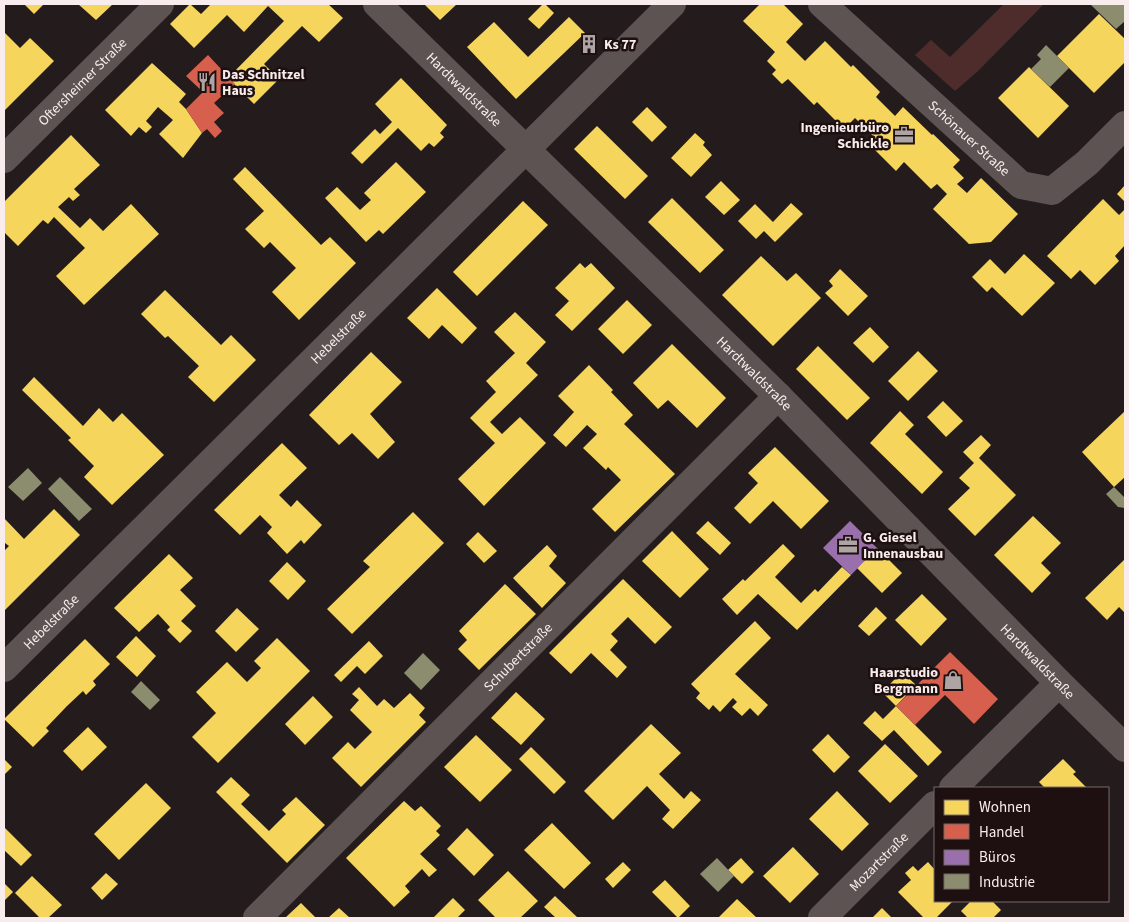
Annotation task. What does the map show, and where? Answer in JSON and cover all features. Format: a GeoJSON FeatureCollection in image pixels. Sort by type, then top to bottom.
{"type":"FeatureCollection","features":[{"type":"Feature","properties":{"kind":"street","name":"Oftersheimer Straße"},"geometry":{"type":"LineString","coordinates":[[4,159],[160,4]]}},
{"type":"Feature","properties":{"kind":"street","name":"Hardtwaldstraße"},"geometry":{"type":"LineString","coordinates":[[377,4],[778,396],[1058,683],[1125,748]]}},
{"type":"Feature","properties":{"kind":"street","name":"Hebelstraße"},"geometry":{"type":"LineString","coordinates":[[4,668],[672,4]]}},
{"type":"Feature","properties":{"kind":"street","name":"Schönauer Straße"},"geometry":{"type":"LineString","coordinates":[[822,4],[1021,185],[1052,191],[1088,163],[1125,125]]}},
{"type":"Feature","properties":{"kind":"street","name":"Schubertstraße"},"geometry":{"type":"LineString","coordinates":[[256,918],[778,396]]}},
{"type":"Feature","properties":{"kind":"street"},"geometry":{"type":"LineString","coordinates":[[954,787],[1058,683]]}},
{"type":"Feature","properties":{"kind":"street","name":"Mozartstraße"},"geometry":{"type":"LineString","coordinates":[[822,918],[934,807]]}},
{"type":"Feature","properties":{"kind":"shaded area"},"geometry":{"type":"Polygon","coordinates":[[[1004,4],[1044,4],[977,72],[955,91],[915,55],[931,40],[950,57],[1004,4]]]}},
{"type":"Feature","properties":{"kind":"building: Wohnen"},"geometry":{"type":"Polygon","coordinates":[[[24,4],[44,4],[34,14],[24,4]]]}},
{"type":"Feature","properties":{"kind":"building: Wohnen"},"geometry":{"type":"Polygon","coordinates":[[[78,4],[113,4],[96,20],[78,4]]]}},
{"type":"Feature","properties":{"kind":"building: Wohnen"},"geometry":{"type":"Polygon","coordinates":[[[190,4],[201,14],[211,4],[328,4],[343,18],[319,42],[302,26],[264,64],[279,79],[254,104],[228,78],[284,21],[268,6],[244,32],[227,15],[194,48],[170,24],[190,4]]]}},
{"type":"Feature","properties":{"kind":"building: Wohnen"},"geometry":{"type":"Polygon","coordinates":[[[424,4],[457,4],[440,20],[424,4]]]}},
{"type":"Feature","properties":{"kind":"building: Wohnen"},"geometry":{"type":"Polygon","coordinates":[[[543,4],[554,13],[539,29],[528,19],[543,4]]]}},
{"type":"Feature","properties":{"kind":"building: Wohnen"},"geometry":{"type":"Polygon","coordinates":[[[760,4],[783,4],[803,24],[786,42],[805,61],[825,41],[880,92],[876,97],[895,116],[903,107],[933,134],[960,160],[953,167],[964,178],[957,184],[967,193],[981,178],[1018,214],[991,242],[969,244],[933,209],[947,194],[937,184],[931,189],[904,162],[896,171],[868,143],[874,137],[855,118],[844,129],[817,102],[814,105],[788,79],[782,84],[772,74],[776,70],[767,61],[775,52],[743,21],[760,4]]]}},
{"type":"Feature","properties":{"kind":"building: Wohnen"},"geometry":{"type":"Polygon","coordinates":[[[1099,14],[1125,39],[1125,62],[1094,93],[1057,56],[1099,14]]]}},
{"type":"Feature","properties":{"kind":"building: Wohnen"},"geometry":{"type":"Polygon","coordinates":[[[569,17],[585,33],[516,99],[467,47],[494,22],[528,57],[569,17]]]}},
{"type":"Feature","properties":{"kind":"building: Wohnen"},"geometry":{"type":"Polygon","coordinates":[[[4,32],[20,48],[30,38],[54,61],[4,111],[4,32]]]}},
{"type":"Feature","properties":{"kind":"building: Wohnen","name":"Ks 77"},"geometry":{"type":"Polygon","coordinates":[[[590,38],[595,43],[588,51],[582,45],[590,38]]]}},
{"type":"Feature","properties":{"kind":"building: Wohnen"},"geometry":{"type":"Polygon","coordinates":[[[152,63],[186,94],[179,102],[202,133],[183,158],[159,134],[173,120],[158,107],[146,121],[152,127],[146,133],[139,127],[131,136],[105,110],[152,63]]]}},
{"type":"Feature","properties":{"kind":"building: Wohnen"},"geometry":{"type":"Polygon","coordinates":[[[1029,67],[1069,106],[1038,138],[998,98],[1029,67]]]}},
{"type":"Feature","properties":{"kind":"building: Wohnen"},"geometry":{"type":"Polygon","coordinates":[[[401,78],[447,125],[440,133],[444,137],[434,147],[429,143],[421,151],[398,128],[362,164],[351,153],[375,129],[380,134],[392,122],[375,104],[401,78]]]}},
{"type":"Feature","properties":{"kind":"building: Wohnen"},"geometry":{"type":"Polygon","coordinates":[[[647,107],[667,127],[652,142],[632,122],[647,107]]]}},
{"type":"Feature","properties":{"kind":"building: Wohnen"},"geometry":{"type":"Polygon","coordinates":[[[597,126],[648,176],[625,199],[574,149],[597,126]]]}},
{"type":"Feature","properties":{"kind":"building: Wohnen"},"geometry":{"type":"Polygon","coordinates":[[[695,133],[705,142],[703,145],[712,155],[691,177],[671,158],[695,133]]]}},
{"type":"Feature","properties":{"kind":"building: Wohnen"},"geometry":{"type":"Polygon","coordinates":[[[71,135],[100,165],[74,189],[80,195],[73,201],[69,197],[58,207],[80,228],[90,218],[103,231],[131,204],[159,234],[84,305],[56,276],[85,248],[54,217],[48,224],[43,220],[18,246],[4,232],[4,202],[71,135]]]}},
{"type":"Feature","properties":{"kind":"building: Wohnen"},"geometry":{"type":"Polygon","coordinates":[[[396,162],[426,192],[383,234],[379,230],[366,242],[325,198],[337,187],[360,210],[371,200],[364,193],[396,162]]]}},
{"type":"Feature","properties":{"kind":"building: Wohnen"},"geometry":{"type":"Polygon","coordinates":[[[245,167],[321,245],[330,237],[356,263],[299,320],[272,292],[296,268],[270,242],[264,248],[245,229],[264,211],[233,179],[245,167]]]}},
{"type":"Feature","properties":{"kind":"building: Wohnen"},"geometry":{"type":"Polygon","coordinates":[[[721,181],[740,200],[724,215],[705,197],[721,181]]]}},
{"type":"Feature","properties":{"kind":"building: Wohnen"},"geometry":{"type":"Polygon","coordinates":[[[1125,185],[1125,202],[1117,194],[1125,185]]]}},
{"type":"Feature","properties":{"kind":"building: Wohnen"},"geometry":{"type":"Polygon","coordinates":[[[672,198],[724,250],[700,273],[648,222],[672,198]]]}},
{"type":"Feature","properties":{"kind":"building: Wohnen"},"geometry":{"type":"Polygon","coordinates":[[[1103,199],[1119,215],[1125,209],[1125,245],[1115,256],[1119,261],[1095,285],[1080,270],[1071,279],[1047,256],[1103,199]]]}},
{"type":"Feature","properties":{"kind":"building: Wohnen"},"geometry":{"type":"Polygon","coordinates":[[[523,201],[548,225],[477,296],[453,272],[523,201]]]}},
{"type":"Feature","properties":{"kind":"building: Wohnen"},"geometry":{"type":"Polygon","coordinates":[[[791,203],[803,214],[775,242],[764,231],[756,239],[738,221],[755,204],[773,222],[791,203]]]}},
{"type":"Feature","properties":{"kind":"building: Wohnen"},"geometry":{"type":"Polygon","coordinates":[[[1024,254],[1055,283],[1022,316],[992,287],[987,292],[972,277],[990,259],[1005,274],[1024,254]]]}},
{"type":"Feature","properties":{"kind":"building: Wohnen"},"geometry":{"type":"Polygon","coordinates":[[[761,256],[787,281],[796,273],[821,298],[773,346],[722,295],[761,256]]]}},
{"type":"Feature","properties":{"kind":"building: Wohnen"},"geometry":{"type":"Polygon","coordinates":[[[580,263],[585,268],[591,263],[615,288],[572,331],[555,315],[569,301],[555,288],[580,263]]]}},
{"type":"Feature","properties":{"kind":"building: Wohnen"},"geometry":{"type":"Polygon","coordinates":[[[840,269],[868,296],[848,316],[825,293],[833,286],[829,281],[840,269]]]}},
{"type":"Feature","properties":{"kind":"building: Wohnen"},"geometry":{"type":"Polygon","coordinates":[[[437,288],[477,328],[462,344],[442,325],[429,339],[407,318],[437,288]]]}},
{"type":"Feature","properties":{"kind":"building: Wohnen"},"geometry":{"type":"Polygon","coordinates":[[[165,290],[221,345],[231,335],[256,360],[214,402],[188,377],[199,366],[168,336],[165,338],[141,314],[165,290]]]}},
{"type":"Feature","properties":{"kind":"building: Wohnen"},"geometry":{"type":"Polygon","coordinates":[[[627,300],[652,325],[623,354],[598,329],[627,300]]]}},
{"type":"Feature","properties":{"kind":"building: Wohnen"},"geometry":{"type":"Polygon","coordinates":[[[515,312],[546,342],[526,363],[538,375],[490,422],[502,434],[520,417],[546,443],[484,506],[458,479],[495,443],[470,418],[496,392],[486,381],[515,353],[494,332],[515,312]]]}},
{"type":"Feature","properties":{"kind":"building: Wohnen"},"geometry":{"type":"Polygon","coordinates":[[[870,327],[889,347],[873,363],[853,343],[870,327]]]}},
{"type":"Feature","properties":{"kind":"building: Wohnen"},"geometry":{"type":"Polygon","coordinates":[[[672,344],[726,398],[697,428],[668,400],[658,409],[633,383],[672,344]]]}},
{"type":"Feature","properties":{"kind":"building: Wohnen"},"geometry":{"type":"Polygon","coordinates":[[[818,346],[870,398],[847,420],[796,369],[818,346]]]}},
{"type":"Feature","properties":{"kind":"building: Wohnen"},"geometry":{"type":"Polygon","coordinates":[[[918,351],[938,371],[908,401],[888,381],[918,351]]]}},
{"type":"Feature","properties":{"kind":"building: Wohnen"},"geometry":{"type":"Polygon","coordinates":[[[371,352],[402,382],[370,414],[395,442],[378,459],[352,433],[339,445],[309,415],[371,352]]]}},
{"type":"Feature","properties":{"kind":"building: Wohnen"},"geometry":{"type":"Polygon","coordinates":[[[589,365],[613,390],[611,392],[633,415],[624,424],[675,474],[615,532],[592,509],[621,480],[608,467],[606,470],[583,448],[597,434],[587,425],[566,447],[553,435],[574,412],[558,396],[589,365]]]}},
{"type":"Feature","properties":{"kind":"building: Wohnen"},"geometry":{"type":"Polygon","coordinates":[[[34,377],[83,426],[99,408],[113,422],[122,413],[164,455],[112,505],[84,477],[94,466],[68,440],[71,438],[22,390],[34,377]]]}},
{"type":"Feature","properties":{"kind":"building: Wohnen"},"geometry":{"type":"Polygon","coordinates":[[[943,401],[963,421],[946,437],[927,417],[943,401]]]}},
{"type":"Feature","properties":{"kind":"building: Wohnen"},"geometry":{"type":"Polygon","coordinates":[[[900,411],[914,425],[905,434],[943,472],[922,494],[870,443],[900,411]]]}},
{"type":"Feature","properties":{"kind":"building: Wohnen"},"geometry":{"type":"Polygon","coordinates":[[[1125,411],[1125,477],[1114,487],[1082,452],[1125,411]]]}},
{"type":"Feature","properties":{"kind":"building: Wohnen"},"geometry":{"type":"Polygon","coordinates":[[[981,435],[991,445],[979,458],[1016,495],[975,536],[948,509],[970,488],[959,478],[974,463],[963,452],[981,435]]]}},
{"type":"Feature","properties":{"kind":"building: Wohnen"},"geometry":{"type":"Polygon","coordinates":[[[282,443],[307,468],[279,495],[291,507],[297,500],[322,525],[304,544],[301,540],[287,554],[267,533],[272,527],[260,515],[240,535],[214,510],[282,443]]]}},
{"type":"Feature","properties":{"kind":"building: Wohnen"},"geometry":{"type":"Polygon","coordinates":[[[775,447],[829,501],[801,529],[773,501],[750,524],[734,508],[758,483],[748,473],[775,447]]]}},
{"type":"Feature","properties":{"kind":"building: Wohnen"},"geometry":{"type":"Polygon","coordinates":[[[54,509],[80,535],[4,611],[4,551],[9,546],[5,543],[4,545],[4,518],[24,539],[54,509]]]}},
{"type":"Feature","properties":{"kind":"building: Wohnen"},"geometry":{"type":"Polygon","coordinates":[[[413,512],[444,543],[352,634],[327,609],[370,567],[363,561],[413,512]]]}},
{"type":"Feature","properties":{"kind":"building: Wohnen"},"geometry":{"type":"Polygon","coordinates":[[[1033,516],[1061,543],[1041,563],[1051,573],[1032,593],[994,555],[1033,516]]]}},
{"type":"Feature","properties":{"kind":"building: Wohnen"},"geometry":{"type":"Polygon","coordinates":[[[708,521],[731,543],[720,555],[696,533],[708,521]]]}},
{"type":"Feature","properties":{"kind":"building: Wohnen"},"geometry":{"type":"Polygon","coordinates":[[[672,531],[709,569],[680,598],[642,561],[672,531]]]}},
{"type":"Feature","properties":{"kind":"building: Wohnen"},"geometry":{"type":"Polygon","coordinates":[[[478,532],[497,551],[484,563],[466,544],[478,532]]]}},
{"type":"Feature","properties":{"kind":"building: Wohnen"},"geometry":{"type":"Polygon","coordinates":[[[783,544],[795,556],[775,577],[801,603],[815,589],[818,592],[842,567],[851,575],[797,630],[758,594],[737,615],[722,599],[743,579],[745,581],[783,544]]]}},
{"type":"Feature","properties":{"kind":"building: Wohnen"},"geometry":{"type":"Polygon","coordinates":[[[547,545],[557,556],[549,566],[566,583],[542,608],[513,578],[547,545]]]}},
{"type":"Feature","properties":{"kind":"building: Wohnen"},"geometry":{"type":"Polygon","coordinates":[[[877,548],[902,573],[882,593],[857,568],[877,548]]]}},
{"type":"Feature","properties":{"kind":"building: Wohnen"},"geometry":{"type":"Polygon","coordinates":[[[169,554],[193,578],[180,590],[196,606],[181,621],[192,631],[180,643],[167,630],[170,627],[158,614],[139,632],[114,608],[169,554]]]}},
{"type":"Feature","properties":{"kind":"building: Wohnen"},"geometry":{"type":"Polygon","coordinates":[[[1125,559],[1125,613],[1119,607],[1107,620],[1085,598],[1125,559]]]}},
{"type":"Feature","properties":{"kind":"building: Wohnen"},"geometry":{"type":"Polygon","coordinates":[[[287,562],[306,581],[288,600],[269,581],[287,562]]]}},
{"type":"Feature","properties":{"kind":"building: Wohnen"},"geometry":{"type":"Polygon","coordinates":[[[623,579],[672,627],[655,644],[628,617],[611,634],[618,641],[610,650],[627,667],[617,678],[591,653],[571,674],[549,653],[623,579]]]}},
{"type":"Feature","properties":{"kind":"building: Wohnen"},"geometry":{"type":"Polygon","coordinates":[[[505,584],[536,614],[479,670],[458,649],[467,640],[459,631],[505,584]]]}},
{"type":"Feature","properties":{"kind":"building: Wohnen"},"geometry":{"type":"Polygon","coordinates":[[[922,594],[947,619],[921,646],[895,620],[922,594]]]}},
{"type":"Feature","properties":{"kind":"building: Wohnen"},"geometry":{"type":"Polygon","coordinates":[[[876,607],[887,618],[869,636],[858,626],[876,607]]]}},
{"type":"Feature","properties":{"kind":"building: Wohnen"},"geometry":{"type":"Polygon","coordinates":[[[237,608],[259,629],[236,652],[215,631],[237,608]]]}},
{"type":"Feature","properties":{"kind":"building: Wohnen"},"geometry":{"type":"Polygon","coordinates":[[[755,621],[771,638],[735,674],[768,705],[758,716],[750,708],[742,716],[732,707],[737,702],[733,698],[720,712],[713,705],[709,710],[696,698],[700,693],[691,684],[755,621]]]}},
{"type":"Feature","properties":{"kind":"building: Wohnen"},"geometry":{"type":"Polygon","coordinates":[[[136,636],[156,656],[137,677],[116,657],[136,636]]]}},
{"type":"Feature","properties":{"kind":"building: Wohnen"},"geometry":{"type":"Polygon","coordinates":[[[277,638],[310,671],[218,763],[192,737],[216,713],[196,692],[227,662],[247,682],[261,668],[254,661],[277,638]]]}},
{"type":"Feature","properties":{"kind":"building: Wohnen"},"geometry":{"type":"Polygon","coordinates":[[[85,639],[110,664],[93,681],[96,685],[86,695],[83,691],[67,706],[46,728],[49,731],[33,747],[4,719],[85,639]]]}},
{"type":"Feature","properties":{"kind":"building: Wohnen"},"geometry":{"type":"Polygon","coordinates":[[[369,641],[383,656],[365,674],[357,666],[341,682],[334,675],[369,641]]]}},
{"type":"Feature","properties":{"kind":"building: Wohnen"},"geometry":{"type":"Polygon","coordinates":[[[902,672],[916,685],[896,706],[882,692],[902,672]]]}},
{"type":"Feature","properties":{"kind":"building: Wohnen"},"geometry":{"type":"Polygon","coordinates":[[[359,687],[377,706],[384,699],[394,708],[410,693],[425,708],[419,715],[426,722],[361,787],[332,758],[348,742],[355,749],[372,732],[350,710],[359,700],[352,694],[359,687]]]}},
{"type":"Feature","properties":{"kind":"building: Wohnen"},"geometry":{"type":"Polygon","coordinates":[[[516,692],[545,719],[521,745],[491,718],[516,692]]]}},
{"type":"Feature","properties":{"kind":"building: Wohnen"},"geometry":{"type":"Polygon","coordinates":[[[313,696],[333,717],[305,745],[285,724],[313,696]]]}},
{"type":"Feature","properties":{"kind":"building: Wohnen"},"geometry":{"type":"Polygon","coordinates":[[[896,706],[942,752],[928,766],[894,730],[882,741],[863,723],[875,711],[883,719],[896,706]]]}},
{"type":"Feature","properties":{"kind":"building: Wohnen"},"geometry":{"type":"Polygon","coordinates":[[[651,724],[681,753],[659,774],[684,799],[691,791],[701,800],[673,829],[662,819],[670,810],[647,786],[613,820],[584,791],[651,724]]]}},
{"type":"Feature","properties":{"kind":"building: Wohnen"},"geometry":{"type":"Polygon","coordinates":[[[88,727],[107,747],[82,771],[63,751],[88,727]]]}},
{"type":"Feature","properties":{"kind":"building: Wohnen"},"geometry":{"type":"Polygon","coordinates":[[[828,734],[850,757],[834,773],[812,750],[828,734]]]}},
{"type":"Feature","properties":{"kind":"building: Wohnen"},"geometry":{"type":"Polygon","coordinates":[[[476,735],[512,770],[480,802],[444,767],[476,735]]]}},
{"type":"Feature","properties":{"kind":"building: Wohnen"},"geometry":{"type":"Polygon","coordinates":[[[885,744],[918,776],[890,803],[858,771],[885,744]]]}},
{"type":"Feature","properties":{"kind":"building: Wohnen"},"geometry":{"type":"Polygon","coordinates":[[[531,747],[566,782],[554,794],[519,759],[531,747]]]}},
{"type":"Feature","properties":{"kind":"building: Wohnen"},"geometry":{"type":"Polygon","coordinates":[[[4,759],[12,767],[4,775],[4,759]]]}},
{"type":"Feature","properties":{"kind":"building: Wohnen"},"geometry":{"type":"Polygon","coordinates":[[[1063,759],[1076,772],[1073,774],[1086,787],[1044,787],[1039,782],[1063,759]]]}},
{"type":"Feature","properties":{"kind":"building: Wohnen"},"geometry":{"type":"Polygon","coordinates":[[[231,777],[250,795],[241,804],[269,831],[286,814],[282,810],[296,797],[325,825],[287,863],[216,792],[231,777]]]}},
{"type":"Feature","properties":{"kind":"building: Wohnen"},"geometry":{"type":"Polygon","coordinates":[[[146,783],[171,808],[119,860],[94,834],[146,783]]]}},
{"type":"Feature","properties":{"kind":"building: Wohnen"},"geometry":{"type":"Polygon","coordinates":[[[837,791],[869,824],[842,851],[809,819],[837,791]]]}},
{"type":"Feature","properties":{"kind":"building: Wohnen"},"geometry":{"type":"Polygon","coordinates":[[[404,801],[415,811],[421,806],[441,826],[436,831],[440,835],[420,854],[437,870],[429,877],[422,869],[405,886],[410,892],[394,907],[346,858],[404,801]]]}},
{"type":"Feature","properties":{"kind":"building: Wohnen"},"geometry":{"type":"Polygon","coordinates":[[[552,823],[591,863],[564,889],[524,850],[552,823]]]}},
{"type":"Feature","properties":{"kind":"building: Wohnen"},"geometry":{"type":"Polygon","coordinates":[[[4,827],[32,855],[21,866],[4,850],[4,827]]]}},
{"type":"Feature","properties":{"kind":"building: Wohnen"},"geometry":{"type":"Polygon","coordinates":[[[467,828],[494,855],[474,876],[447,849],[467,828]]]}},
{"type":"Feature","properties":{"kind":"building: Wohnen"},"geometry":{"type":"Polygon","coordinates":[[[793,847],[819,874],[790,903],[763,876],[793,847]]]}},
{"type":"Feature","properties":{"kind":"building: Wohnen"},"geometry":{"type":"Polygon","coordinates":[[[741,858],[754,872],[742,884],[728,870],[741,858]]]}},
{"type":"Feature","properties":{"kind":"building: Wohnen"},"geometry":{"type":"Polygon","coordinates":[[[623,862],[631,870],[613,888],[605,879],[623,862]]]}},
{"type":"Feature","properties":{"kind":"building: Wohnen"},"geometry":{"type":"Polygon","coordinates":[[[928,862],[934,869],[934,902],[952,902],[936,918],[924,918],[898,892],[911,880],[905,873],[913,866],[918,871],[928,862]]]}},
{"type":"Feature","properties":{"kind":"building: Wohnen"},"geometry":{"type":"Polygon","coordinates":[[[508,871],[538,901],[520,918],[496,918],[478,900],[508,871]]]}},
{"type":"Feature","properties":{"kind":"building: Wohnen"},"geometry":{"type":"Polygon","coordinates":[[[106,873],[118,884],[102,900],[91,888],[106,873]]]}},
{"type":"Feature","properties":{"kind":"building: Wohnen"},"geometry":{"type":"Polygon","coordinates":[[[32,876],[62,905],[48,918],[40,918],[15,893],[32,876]]]}},
{"type":"Feature","properties":{"kind":"building: Wohnen"},"geometry":{"type":"Polygon","coordinates":[[[665,880],[690,906],[678,918],[652,892],[665,880]]]}},
{"type":"Feature","properties":{"kind":"building: Wohnen"},"geometry":{"type":"Polygon","coordinates":[[[4,883],[13,892],[4,901],[4,883]]]}},
{"type":"Feature","properties":{"kind":"building: Wohnen"},"geometry":{"type":"Polygon","coordinates":[[[555,896],[578,918],[556,918],[544,907],[555,896]]]}},
{"type":"Feature","properties":{"kind":"building: Wohnen"},"geometry":{"type":"Polygon","coordinates":[[[453,898],[465,910],[457,918],[433,918],[453,898]]]}},
{"type":"Feature","properties":{"kind":"building: Wohnen"},"geometry":{"type":"Polygon","coordinates":[[[737,899],[757,918],[718,918],[737,899]]]}},
{"type":"Feature","properties":{"kind":"building: Wohnen"},"geometry":{"type":"Polygon","coordinates":[[[970,902],[993,902],[1001,910],[993,918],[968,918],[961,911],[970,902]]]}},
{"type":"Feature","properties":{"kind":"building: Wohnen"},"geometry":{"type":"Polygon","coordinates":[[[301,903],[316,918],[285,918],[301,903]]]}},
{"type":"Feature","properties":{"kind":"building: Wohnen"},"geometry":{"type":"Polygon","coordinates":[[[339,908],[350,918],[328,918],[339,908]]]}},
{"type":"Feature","properties":{"kind":"building: Wohnen"},"geometry":{"type":"Polygon","coordinates":[[[882,908],[892,918],[872,918],[882,908]]]}},
{"type":"Feature","properties":{"kind":"building: Handel"},"geometry":{"type":"Polygon","coordinates":[[[208,55],[235,84],[214,103],[224,113],[214,122],[222,131],[215,138],[207,129],[202,133],[186,109],[203,92],[186,76],[208,55]]]}},
{"type":"Feature","properties":{"kind":"building: Handel"},"geometry":{"type":"Polygon","coordinates":[[[950,652],[998,699],[974,724],[945,695],[915,725],[896,706],[950,652]]]}},
{"type":"Feature","properties":{"kind":"building: Büros"},"geometry":{"type":"Polygon","coordinates":[[[850,521],[877,548],[851,575],[823,548],[850,521]]]}},
{"type":"Feature","properties":{"kind":"building: Industrie"},"geometry":{"type":"Polygon","coordinates":[[[1092,4],[1125,4],[1125,21],[1116,29],[1092,4]]]}},
{"type":"Feature","properties":{"kind":"building: Industrie"},"geometry":{"type":"Polygon","coordinates":[[[1046,45],[1069,68],[1050,87],[1031,69],[1041,59],[1037,55],[1046,45]]]}},
{"type":"Feature","properties":{"kind":"building: Industrie"},"geometry":{"type":"Polygon","coordinates":[[[28,468],[42,483],[23,501],[8,487],[28,468]]]}},
{"type":"Feature","properties":{"kind":"building: Industrie"},"geometry":{"type":"Polygon","coordinates":[[[60,477],[92,509],[79,521],[48,489],[60,477]]]}},
{"type":"Feature","properties":{"kind":"building: Industrie"},"geometry":{"type":"Polygon","coordinates":[[[1114,487],[1125,498],[1125,508],[1118,507],[1106,494],[1114,487]]]}},
{"type":"Feature","properties":{"kind":"building: Industrie"},"geometry":{"type":"Polygon","coordinates":[[[423,653],[440,670],[421,690],[404,673],[423,653]]]}},
{"type":"Feature","properties":{"kind":"building: Industrie"},"geometry":{"type":"Polygon","coordinates":[[[141,681],[160,700],[150,710],[131,692],[141,681]]]}},
{"type":"Feature","properties":{"kind":"building: Industrie"},"geometry":{"type":"Polygon","coordinates":[[[717,858],[734,876],[718,892],[700,874],[717,858]]]}},
{"type":"Feature","properties":{"kind":"place","name":"Ks 77"},"geometry":{"type":"Point","coordinates":[589,44]}},
{"type":"Feature","properties":{"kind":"place","name":"Das Schnitzel Haus"},"geometry":{"type":"Point","coordinates":[207,82]}},
{"type":"Feature","properties":{"kind":"place","name":"Ingenieurbüro Schickle"},"geometry":{"type":"Point","coordinates":[904,135]}},
{"type":"Feature","properties":{"kind":"place","name":"G. Giesel Innenausbau"},"geometry":{"type":"Point","coordinates":[848,545]}},
{"type":"Feature","properties":{"kind":"place","name":"Haarstudio Bergmann"},"geometry":{"type":"Point","coordinates":[953,680]}}]}
